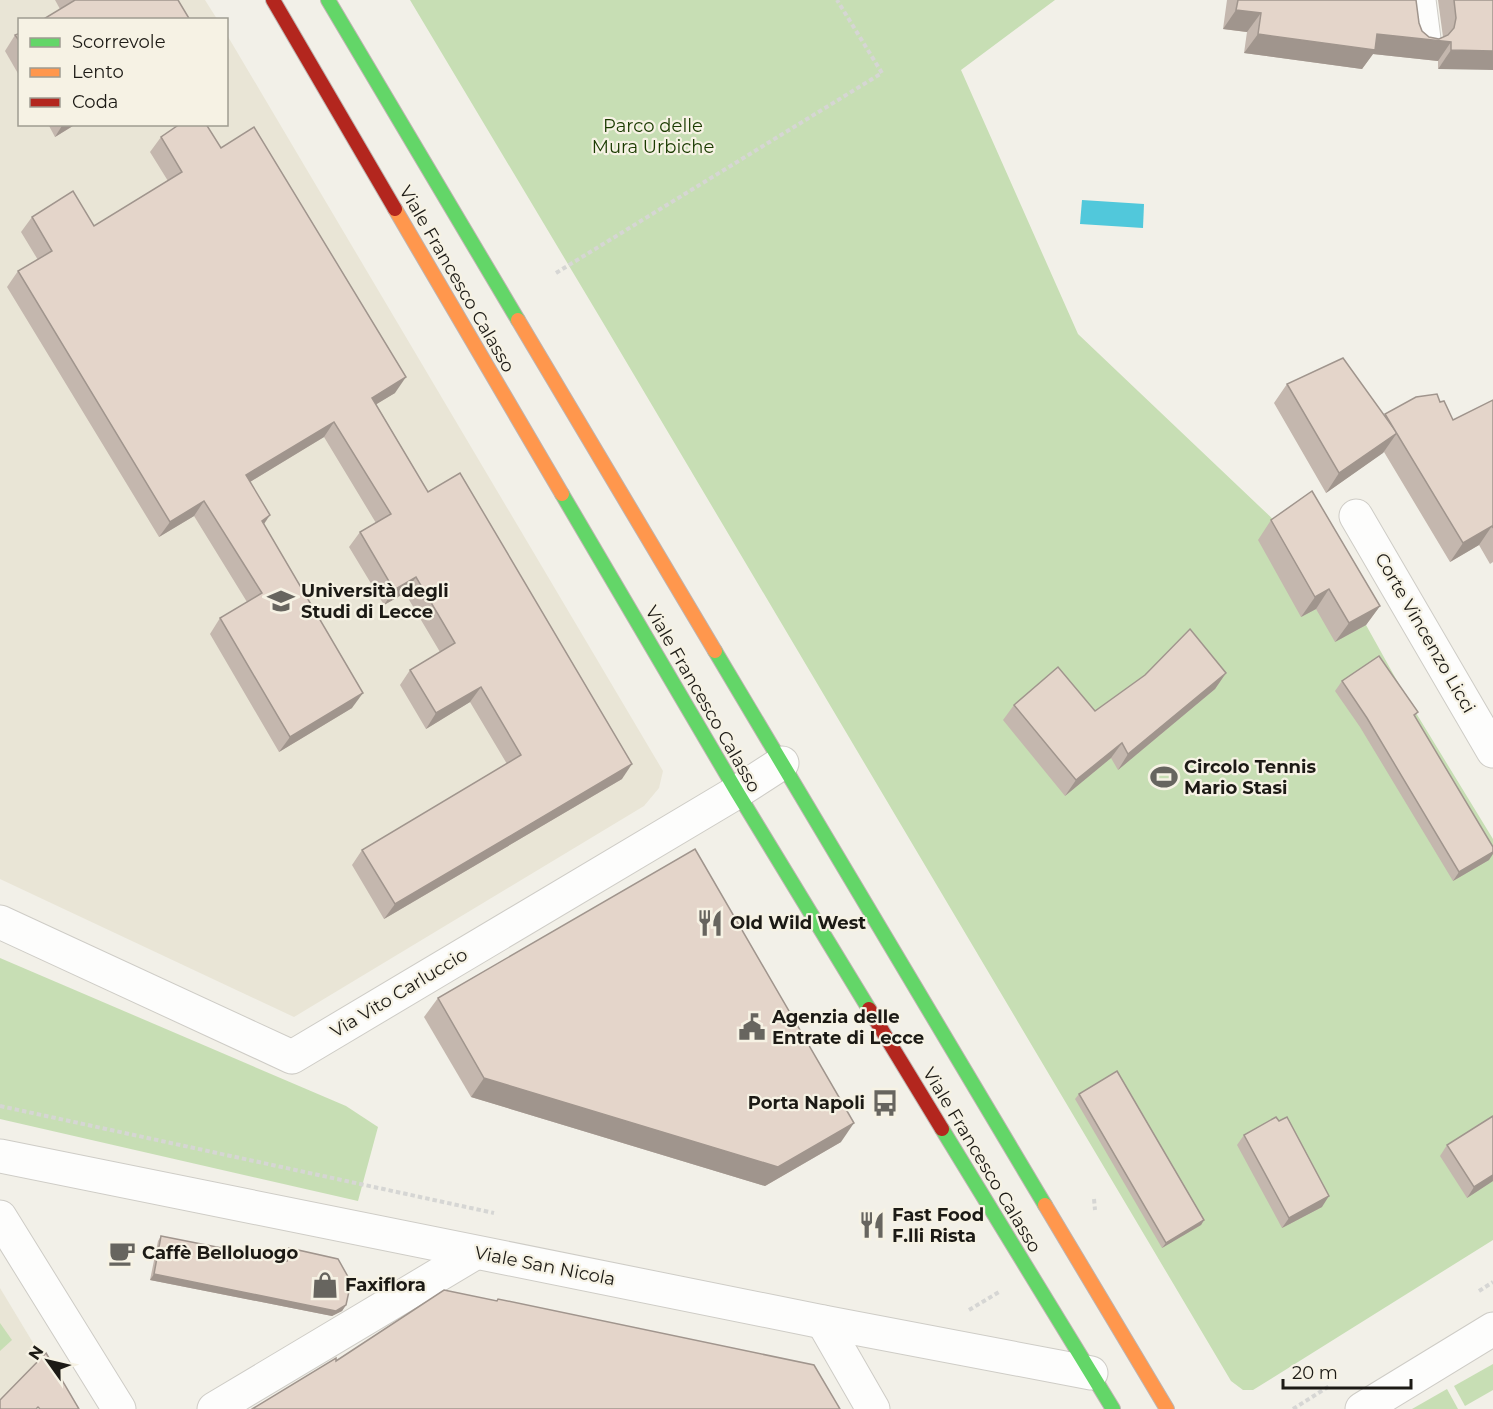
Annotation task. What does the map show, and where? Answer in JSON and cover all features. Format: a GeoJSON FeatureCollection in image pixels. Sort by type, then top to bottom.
{"type":"FeatureCollection","features":[{"type":"Feature","properties":{"kind":"main road","name":"Viale Francesco Calasso"},"geometry":{"type":"LineString","coordinates":[[273,0],[737,792],[1113,1409]]}},
{"type":"Feature","properties":{"kind":"main road","name":"Viale Francesco Calasso"},"geometry":{"type":"LineString","coordinates":[[328,0],[1167,1409]]}},
{"type":"Feature","properties":{"kind":"street"},"geometry":{"type":"LineString","coordinates":[[1419,0],[1424,39]]}},
{"type":"Feature","properties":{"kind":"street","name":"Corte Vincenzo Licci"},"geometry":{"type":"LineString","coordinates":[[1356,516],[1493,751]]}},
{"type":"Feature","properties":{"kind":"street","name":"Via Vito Carluccio"},"geometry":{"type":"LineString","coordinates":[[0,922],[292,1057],[782,763]]}},
{"type":"Feature","properties":{"kind":"street","name":"Viale San Nicola"},"geometry":{"type":"LineString","coordinates":[[0,1156],[824,1322],[1091,1373]]}},
{"type":"Feature","properties":{"kind":"street"},"geometry":{"type":"LineString","coordinates":[[0,1216],[118,1409]]}},
{"type":"Feature","properties":{"kind":"street"},"geometry":{"type":"LineString","coordinates":[[214,1409],[475,1252]]}},
{"type":"Feature","properties":{"kind":"street"},"geometry":{"type":"LineString","coordinates":[[824,1322],[873,1409]]}},
{"type":"Feature","properties":{"kind":"street"},"geometry":{"type":"LineString","coordinates":[[1362,1409],[1493,1329]]}},
{"type":"Feature","properties":{"kind":"path"},"geometry":{"type":"LineString","coordinates":[[556,273],[882,73],[837,0]]}},
{"type":"Feature","properties":{"kind":"path"},"geometry":{"type":"LineString","coordinates":[[0,1106],[503,1215]]}},
{"type":"Feature","properties":{"kind":"shaded area","name":"Università degli Studi di Lecce"},"geometry":{"type":"Polygon","coordinates":[[[0,0],[205,0],[216,18],[18,18],[18,126],[228,126],[228,37],[663,771],[659,788],[644,806],[294,1017],[0,879],[0,0]]]}},
{"type":"Feature","properties":{"kind":"shaded area"},"geometry":{"type":"Polygon","coordinates":[[[0,1288],[73,1409],[0,1409],[0,1288]]]}},
{"type":"Feature","properties":{"kind":"green space","name":"Circolo Tennis Mario Stasi"},"geometry":{"type":"Polygon","coordinates":[[[410,0],[1055,0],[961,70],[1078,334],[1278,524],[1366,625],[1405,695],[1493,839],[1493,1240],[1253,1390],[1243,1390],[1231,1381],[410,0]]]}},
{"type":"Feature","properties":{"kind":"green space"},"geometry":{"type":"Polygon","coordinates":[[[0,958],[346,1106],[378,1127],[358,1201],[0,1119],[0,958]]]}},
{"type":"Feature","properties":{"kind":"green space"},"geometry":{"type":"Polygon","coordinates":[[[0,1323],[12,1340],[0,1351],[0,1323]]]}},
{"type":"Feature","properties":{"kind":"green space"},"geometry":{"type":"Polygon","coordinates":[[[1493,1364],[1493,1390],[1465,1406],[1454,1386],[1493,1364]]]}},
{"type":"Feature","properties":{"kind":"green space"},"geometry":{"type":"Polygon","coordinates":[[[1447,1389],[1458,1409],[1412,1409],[1447,1389]]]}},
{"type":"Feature","properties":{"kind":"water"},"geometry":{"type":"Polygon","coordinates":[[[1082,200],[1144,204],[1143,228],[1080,224],[1082,200]]]}},
{"type":"Feature","properties":{"kind":"building"},"geometry":{"type":"Polygon","coordinates":[[[75,0],[178,0],[189,18],[45,18],[75,0]]]}},
{"type":"Feature","properties":{"kind":"building"},"geometry":{"type":"Polygon","coordinates":[[[1238,0],[1416,0],[1422,31],[1429,37],[1439,39],[1448,35],[1454,28],[1456,18],[1454,0],[1493,0],[1493,51],[1451,50],[1451,42],[1377,34],[1375,50],[1258,34],[1261,13],[1236,10],[1238,0]]]}},
{"type":"Feature","properties":{"kind":"building"},"geometry":{"type":"Polygon","coordinates":[[[177,126],[207,126],[221,148],[254,127],[406,377],[372,398],[428,492],[460,473],[632,764],[395,904],[362,850],[521,755],[481,687],[436,713],[410,670],[455,643],[416,577],[394,590],[360,532],[391,514],[334,422],[246,475],[270,515],[262,521],[363,693],[290,737],[220,618],[262,593],[204,501],[170,522],[18,271],[52,251],[32,217],[73,191],[94,226],[182,172],[161,137],[177,126]]]}},
{"type":"Feature","properties":{"kind":"building"},"geometry":{"type":"Polygon","coordinates":[[[1343,358],[1397,433],[1339,473],[1287,384],[1343,358]]]}},
{"type":"Feature","properties":{"kind":"building"},"geometry":{"type":"Polygon","coordinates":[[[1437,394],[1440,402],[1444,401],[1453,420],[1493,400],[1493,528],[1492,526],[1463,543],[1385,414],[1416,397],[1437,394]]]}},
{"type":"Feature","properties":{"kind":"building"},"geometry":{"type":"Polygon","coordinates":[[[1312,491],[1380,606],[1349,623],[1329,589],[1315,597],[1271,520],[1312,491]]]}},
{"type":"Feature","properties":{"kind":"building"},"geometry":{"type":"Polygon","coordinates":[[[1190,629],[1226,673],[1128,754],[1122,743],[1076,780],[1014,705],[1058,667],[1095,711],[1145,675],[1190,629]]]}},
{"type":"Feature","properties":{"kind":"building"},"geometry":{"type":"Polygon","coordinates":[[[1379,656],[1418,712],[1414,715],[1493,847],[1493,852],[1459,872],[1367,718],[1342,681],[1379,656]]]}},
{"type":"Feature","properties":{"kind":"building"},"geometry":{"type":"Polygon","coordinates":[[[695,849],[854,1123],[778,1167],[484,1078],[438,998],[695,849]]]}},
{"type":"Feature","properties":{"kind":"building"},"geometry":{"type":"Polygon","coordinates":[[[1117,1071],[1204,1220],[1166,1243],[1079,1094],[1117,1071]]]}},
{"type":"Feature","properties":{"kind":"building"},"geometry":{"type":"Polygon","coordinates":[[[1493,1116],[1493,1175],[1474,1187],[1447,1145],[1493,1116]]]}},
{"type":"Feature","properties":{"kind":"building"},"geometry":{"type":"Polygon","coordinates":[[[1276,1117],[1279,1121],[1287,1117],[1329,1196],[1289,1218],[1244,1135],[1276,1117]]]}},
{"type":"Feature","properties":{"kind":"building"},"geometry":{"type":"Polygon","coordinates":[[[161,1236],[287,1261],[289,1248],[338,1259],[351,1282],[346,1305],[336,1311],[154,1274],[161,1236]]]}},
{"type":"Feature","properties":{"kind":"building"},"geometry":{"type":"Polygon","coordinates":[[[444,1290],[497,1301],[498,1299],[814,1365],[840,1409],[252,1409],[336,1358],[336,1361],[444,1290]]]}},
{"type":"Feature","properties":{"kind":"building"},"geometry":{"type":"Polygon","coordinates":[[[46,1353],[79,1409],[40,1409],[38,1407],[36,1409],[0,1409],[0,1400],[46,1353]]]}},
{"type":"Feature","properties":{"kind":"traffic: fast"},"geometry":{"type":"LineString","coordinates":[[328,0],[518,320]]}},
{"type":"Feature","properties":{"kind":"traffic: fast"},"geometry":{"type":"LineString","coordinates":[[562,494],[737,792],[869,1009]]}},
{"type":"Feature","properties":{"kind":"traffic: fast"},"geometry":{"type":"LineString","coordinates":[[715,651],[1045,1205]]}},
{"type":"Feature","properties":{"kind":"traffic: fast"},"geometry":{"type":"LineString","coordinates":[[942,1129],[1113,1409]]}},
{"type":"Feature","properties":{"kind":"traffic: slow"},"geometry":{"type":"LineString","coordinates":[[395,209],[562,494]]}},
{"type":"Feature","properties":{"kind":"traffic: slow"},"geometry":{"type":"LineString","coordinates":[[518,320],[715,651]]}},
{"type":"Feature","properties":{"kind":"traffic: slow"},"geometry":{"type":"LineString","coordinates":[[1045,1205],[1167,1409]]}},
{"type":"Feature","properties":{"kind":"traffic: jam"},"geometry":{"type":"LineString","coordinates":[[273,0],[395,209]]}},
{"type":"Feature","properties":{"kind":"traffic: jam"},"geometry":{"type":"LineString","coordinates":[[869,1009],[942,1129]]}},
{"type":"Feature","properties":{"kind":"place","name":"Università degli Studi di Lecce"},"geometry":{"type":"Point","coordinates":[281,601]}},
{"type":"Feature","properties":{"kind":"place","name":"Circolo Tennis Mario Stasi"},"geometry":{"type":"Point","coordinates":[1164,777]}},
{"type":"Feature","properties":{"kind":"place","name":"Old Wild West"},"geometry":{"type":"Point","coordinates":[710,923]}},
{"type":"Feature","properties":{"kind":"place","name":"Agenzia delle Entrate di Lecce"},"geometry":{"type":"Point","coordinates":[752,1027]}},
{"type":"Feature","properties":{"kind":"place","name":"Porta Napoli"},"geometry":{"type":"Point","coordinates":[885,1103]}},
{"type":"Feature","properties":{"kind":"place","name":"Fast Food F.lli Rista"},"geometry":{"type":"Point","coordinates":[872,1225]}},
{"type":"Feature","properties":{"kind":"place","name":"Caffè Belloluogo"},"geometry":{"type":"Point","coordinates":[122,1253]}},
{"type":"Feature","properties":{"kind":"place","name":"Faxiflora"},"geometry":{"type":"Point","coordinates":[325,1285]}},
{"type":"Feature","properties":{"kind":"park label","name":"Parco delle Mura Urbiche"},"geometry":{"type":"Point","coordinates":[653,136]}}]}
